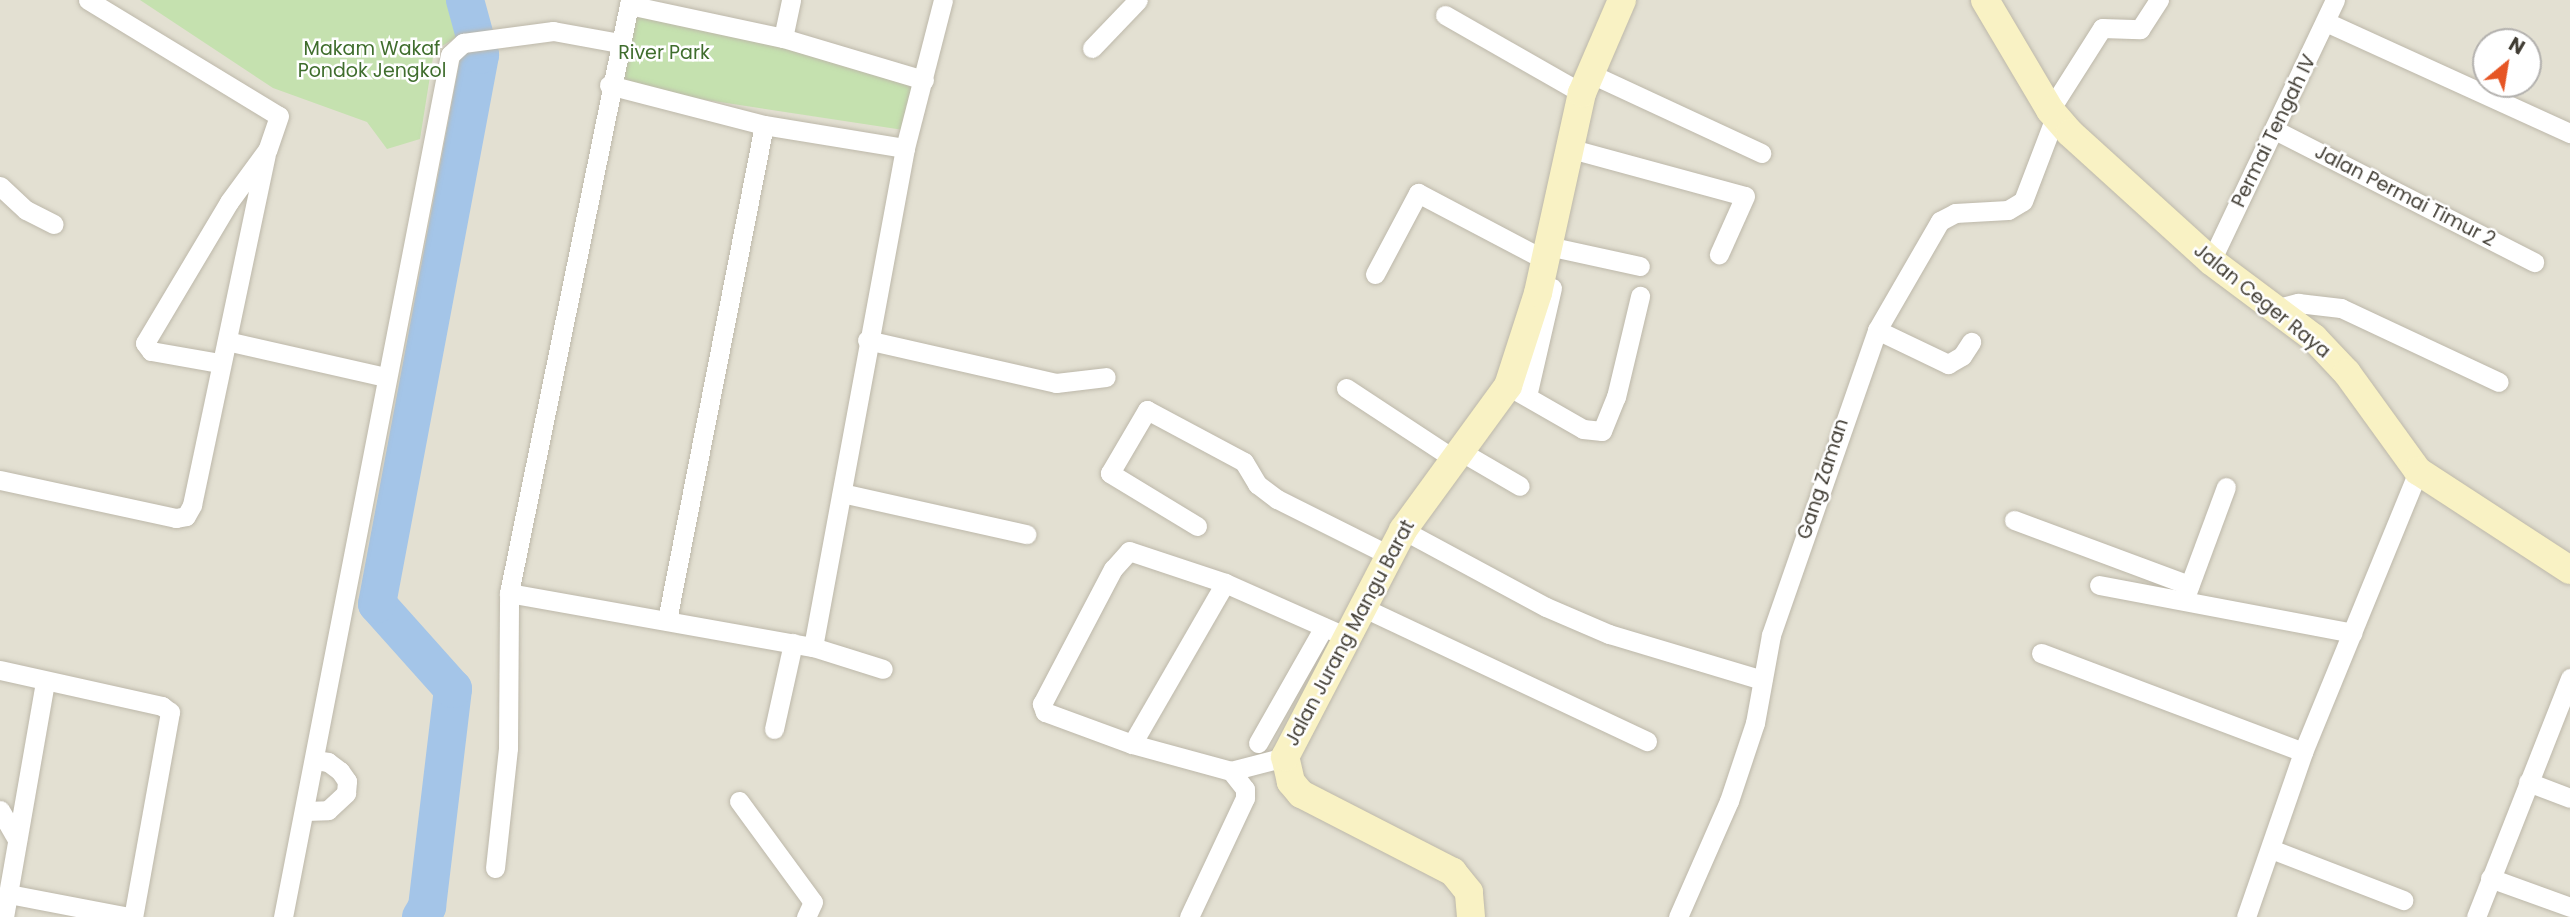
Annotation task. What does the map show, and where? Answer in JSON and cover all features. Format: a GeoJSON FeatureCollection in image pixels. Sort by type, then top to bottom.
{"type":"FeatureCollection","features":[{"type":"Feature","properties":{"kind":"street"},"geometry":{"type":"LineString","coordinates":[[0,480],[176,518],[186,516],[227,341],[267,150],[278,123],[275,109],[88,0]]}},
{"type":"Feature","properties":{"kind":"street"},"geometry":{"type":"LineString","coordinates":[[783,38],[791,0]]}},
{"type":"Feature","properties":{"kind":"street"},"geometry":{"type":"LineString","coordinates":[[813,647],[867,340],[905,148],[943,0]]}},
{"type":"Feature","properties":{"kind":"street"},"geometry":{"type":"LineString","coordinates":[[1092,48],[1138,0]]}},
{"type":"Feature","properties":{"kind":"street","name":"Jalan Jurang Mangu Barat"},"geometry":{"type":"LineString","coordinates":[[1471,917],[1469,892],[1452,872],[1301,794],[1291,782],[1284,757],[1336,632],[1362,607],[1403,530],[1457,455],[1518,391],[1550,257],[1568,148],[1586,83],[1622,0]]}},
{"type":"Feature","properties":{"kind":"street","name":"Jalan Ceger Raya"},"geometry":{"type":"LineString","coordinates":[[1985,0],[2059,121],[2211,261],[2314,338],[2347,373],[2418,471],[2570,570]]}},
{"type":"Feature","properties":{"kind":"street"},"geometry":{"type":"LineString","coordinates":[[2059,121],[2102,28],[2143,27],[2160,0]]}},
{"type":"Feature","properties":{"kind":"street","name":"Permai Tengah IV"},"geometry":{"type":"LineString","coordinates":[[2211,261],[2276,130],[2335,0]]}},
{"type":"Feature","properties":{"kind":"street"},"geometry":{"type":"LineString","coordinates":[[495,868],[508,748],[509,593],[610,85],[629,2],[783,38],[924,80]]}},
{"type":"Feature","properties":{"kind":"street"},"geometry":{"type":"LineString","coordinates":[[1445,15],[1586,83],[1762,153]]}},
{"type":"Feature","properties":{"kind":"street"},"geometry":{"type":"LineString","coordinates":[[2326,22],[2570,133]]}},
{"type":"Feature","properties":{"kind":"street"},"geometry":{"type":"LineString","coordinates":[[283,917],[316,760],[385,377],[450,55],[463,43],[553,31],[620,43]]}},
{"type":"Feature","properties":{"kind":"street"},"geometry":{"type":"LineString","coordinates":[[610,85],[764,125],[905,148]]}},
{"type":"Feature","properties":{"kind":"street","name":"Gang Zaman"},"geometry":{"type":"LineString","coordinates":[[1678,917],[1729,802],[1755,723],[1776,622],[1877,330],[1940,221],[1955,213],[2008,210],[2023,201],[2059,121]]}},
{"type":"Feature","properties":{"kind":"street"},"geometry":{"type":"LineString","coordinates":[[667,620],[764,125]]}},
{"type":"Feature","properties":{"kind":"street","name":"Jalan Permai Timur 2"},"geometry":{"type":"LineString","coordinates":[[2276,130],[2534,262]]}},
{"type":"Feature","properties":{"kind":"street"},"geometry":{"type":"LineString","coordinates":[[1568,148],[1745,196],[1719,254]]}},
{"type":"Feature","properties":{"kind":"street"},"geometry":{"type":"LineString","coordinates":[[220,363],[151,351],[145,343],[229,202],[267,150]]}},
{"type":"Feature","properties":{"kind":"street"},"geometry":{"type":"LineString","coordinates":[[0,187],[26,210],[54,224]]}},
{"type":"Feature","properties":{"kind":"street"},"geometry":{"type":"LineString","coordinates":[[1375,274],[1418,193],[1550,257],[1640,266]]}},
{"type":"Feature","properties":{"kind":"street"},"geometry":{"type":"LineString","coordinates":[[1518,391],[1583,429],[1602,431],[1616,397],[1640,296]]}},
{"type":"Feature","properties":{"kind":"street"},"geometry":{"type":"LineString","coordinates":[[2275,309],[2298,303],[2341,308],[2499,382]]}},
{"type":"Feature","properties":{"kind":"street"},"geometry":{"type":"LineString","coordinates":[[1877,330],[1948,364],[1962,356],[1971,342]]}},
{"type":"Feature","properties":{"kind":"street"},"geometry":{"type":"LineString","coordinates":[[867,340],[1056,383],[1106,377]]}},
{"type":"Feature","properties":{"kind":"street"},"geometry":{"type":"LineString","coordinates":[[227,341],[385,377]]}},
{"type":"Feature","properties":{"kind":"street"},"geometry":{"type":"LineString","coordinates":[[1346,388],[1457,455],[1520,486]]}},
{"type":"Feature","properties":{"kind":"street"},"geometry":{"type":"LineString","coordinates":[[1197,526],[1110,473],[1147,410],[1244,463],[1257,484],[1277,499],[1389,555]]}},
{"type":"Feature","properties":{"kind":"street"},"geometry":{"type":"LineString","coordinates":[[2245,917],[2303,752],[2418,471]]}},
{"type":"Feature","properties":{"kind":"street"},"geometry":{"type":"LineString","coordinates":[[2187,592],[2226,487]]}},
{"type":"Feature","properties":{"kind":"street"},"geometry":{"type":"LineString","coordinates":[[842,493],[1026,534]]}},
{"type":"Feature","properties":{"kind":"street"},"geometry":{"type":"LineString","coordinates":[[2014,520],[2187,592],[2352,633]]}},
{"type":"Feature","properties":{"kind":"street"},"geometry":{"type":"LineString","coordinates":[[1403,530],[1546,607],[1596,629],[1762,680]]}},
{"type":"Feature","properties":{"kind":"street"},"geometry":{"type":"LineString","coordinates":[[1258,743],[1336,632],[1225,583],[1136,551],[1121,558],[1042,709],[1132,744],[1231,771],[1284,757]]}},
{"type":"Feature","properties":{"kind":"street"},"geometry":{"type":"LineString","coordinates":[[1132,744],[1225,583]]}},
{"type":"Feature","properties":{"kind":"street"},"geometry":{"type":"LineString","coordinates":[[2099,585],[2187,592]]}},
{"type":"Feature","properties":{"kind":"street"},"geometry":{"type":"LineString","coordinates":[[509,593],[813,647],[883,669]]}},
{"type":"Feature","properties":{"kind":"street"},"geometry":{"type":"LineString","coordinates":[[1362,607],[1647,741]]}},
{"type":"Feature","properties":{"kind":"street"},"geometry":{"type":"LineString","coordinates":[[774,729],[793,643]]}},
{"type":"Feature","properties":{"kind":"street"},"geometry":{"type":"LineString","coordinates":[[2040,653],[2303,752]]}},
{"type":"Feature","properties":{"kind":"street"},"geometry":{"type":"LineString","coordinates":[[0,670],[45,683],[162,706],[170,712],[131,917],[9,894]]}},
{"type":"Feature","properties":{"kind":"street"},"geometry":{"type":"LineString","coordinates":[[2476,917],[2570,678]]}},
{"type":"Feature","properties":{"kind":"street"},"geometry":{"type":"LineString","coordinates":[[4,917],[45,683]]}},
{"type":"Feature","properties":{"kind":"street"},"geometry":{"type":"LineString","coordinates":[[305,811],[328,810],[346,793],[347,781],[340,771],[328,762],[316,760]]}},
{"type":"Feature","properties":{"kind":"street"},"geometry":{"type":"LineString","coordinates":[[1189,917],[1245,798],[1245,789],[1231,771]]}},
{"type":"Feature","properties":{"kind":"street"},"geometry":{"type":"LineString","coordinates":[[2528,782],[2570,798]]}},
{"type":"Feature","properties":{"kind":"street"},"geometry":{"type":"LineString","coordinates":[[739,801],[808,908]]}},
{"type":"Feature","properties":{"kind":"street"},"geometry":{"type":"LineString","coordinates":[[0,810],[17,840]]}},
{"type":"Feature","properties":{"kind":"street"},"geometry":{"type":"LineString","coordinates":[[2271,849],[2403,900]]}},
{"type":"Feature","properties":{"kind":"street"},"geometry":{"type":"LineString","coordinates":[[2490,878],[2570,907]]}},
{"type":"Feature","properties":{"kind":"shaded area"},"geometry":{"type":"Polygon","coordinates":[[[0,0],[2570,0],[2570,917],[0,917],[0,0]]]}},
{"type":"Feature","properties":{"kind":"green space","name":"Makam Wakaf Pondok Jengkol"},"geometry":{"type":"Polygon","coordinates":[[[140,0],[475,0],[483,21],[434,51],[420,139],[387,149],[367,122],[273,88],[140,0]]]}},
{"type":"Feature","properties":{"kind":"green space","name":"River Park"},"geometry":{"type":"Polygon","coordinates":[[[629,5],[924,80],[910,131],[609,85],[629,5]]]}},
{"type":"Feature","properties":{"kind":"waterway"},"geometry":{"type":"LineString","coordinates":[[421,917],[427,907],[453,689],[377,604],[480,55],[465,0]]}}]}
